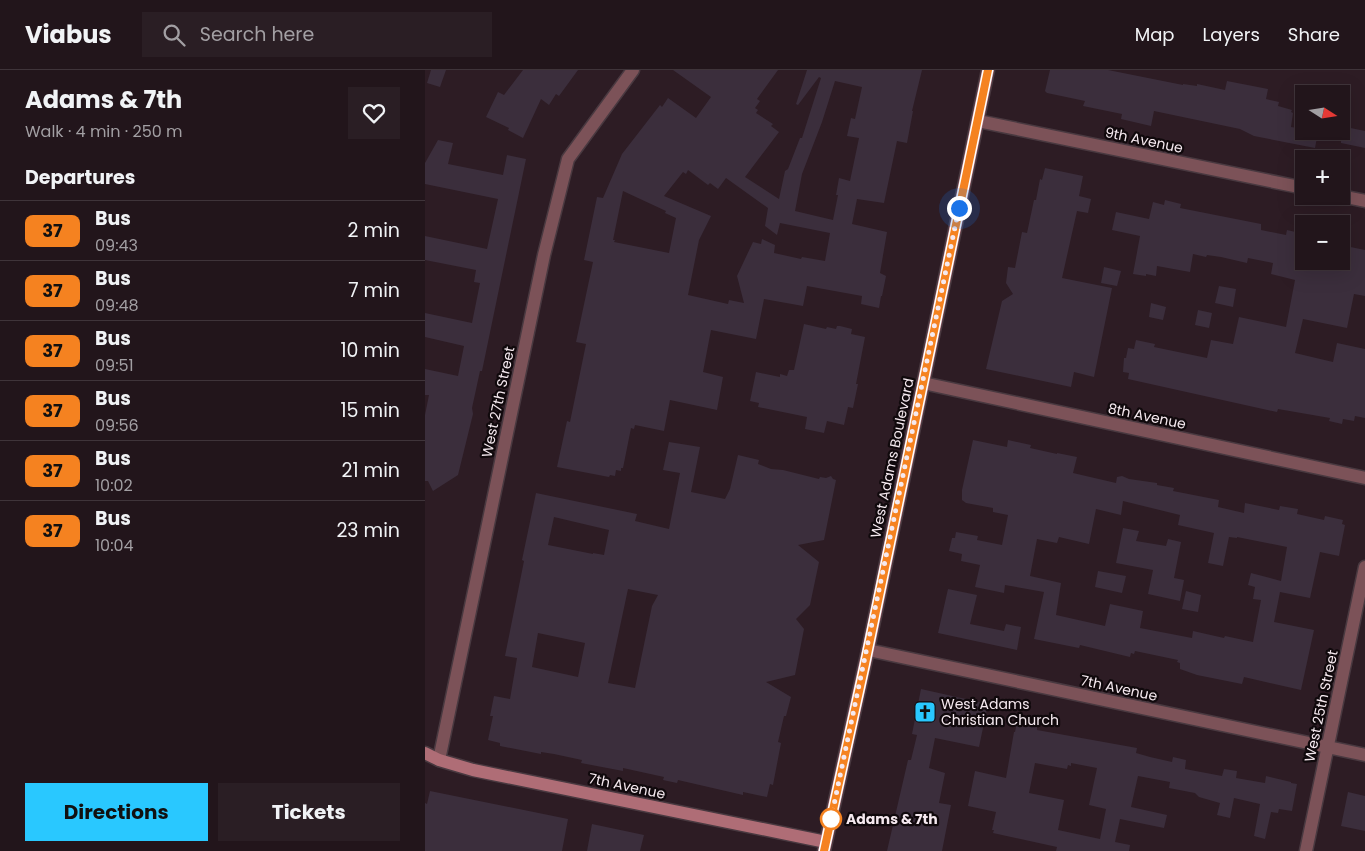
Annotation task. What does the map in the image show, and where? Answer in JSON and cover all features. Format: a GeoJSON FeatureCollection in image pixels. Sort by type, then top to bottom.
{"type":"FeatureCollection","features":[{"type":"Feature","properties":{"kind":"main road","name":"West Adams Boulevard"},"geometry":{"type":"LineString","coordinates":[[825,847],[988,70]]}},
{"type":"Feature","properties":{"kind":"main road","name":"7th Avenue"},"geometry":{"type":"LineString","coordinates":[[425,753],[439,760],[473,770],[825,847]]}},
{"type":"Feature","properties":{"kind":"street","name":"West 27th Street"},"geometry":{"type":"LineString","coordinates":[[439,760],[544,255],[568,159],[633,70]]}},
{"type":"Feature","properties":{"kind":"street","name":"9th Avenue"},"geometry":{"type":"LineString","coordinates":[[978,121],[1295,186]]}},
{"type":"Feature","properties":{"kind":"street"},"geometry":{"type":"LineString","coordinates":[[1350,198],[1365,201]]}},
{"type":"Feature","properties":{"kind":"street","name":"8th Avenue"},"geometry":{"type":"LineString","coordinates":[[923,383],[1365,478]]}},
{"type":"Feature","properties":{"kind":"street","name":"West 25th Street"},"geometry":{"type":"LineString","coordinates":[[1306,851],[1365,567]]}},
{"type":"Feature","properties":{"kind":"street","name":"7th Avenue"},"geometry":{"type":"LineString","coordinates":[[867,650],[1365,755]]}},
{"type":"Feature","properties":{"kind":"building"},"geometry":{"type":"Polygon","coordinates":[[[431,70],[446,70],[440,87],[427,83],[431,70]]]}},
{"type":"Feature","properties":{"kind":"building"},"geometry":{"type":"Polygon","coordinates":[[[523,70],[578,70],[559,96],[556,94],[549,105],[541,99],[523,138],[508,130],[509,128],[486,117],[498,92],[504,95],[523,70]]]}},
{"type":"Feature","properties":{"kind":"building"},"geometry":{"type":"Polygon","coordinates":[[[673,70],[778,70],[757,99],[760,101],[755,108],[758,110],[756,113],[773,124],[771,126],[779,132],[745,177],[779,199],[785,171],[788,169],[800,138],[802,138],[821,78],[819,77],[798,105],[796,104],[807,70],[922,70],[912,111],[907,143],[897,141],[884,203],[857,199],[852,224],[887,232],[880,273],[886,276],[879,308],[861,304],[862,296],[807,286],[803,306],[764,299],[756,339],[711,330],[703,372],[723,377],[717,410],[670,400],[664,431],[635,425],[634,429],[631,428],[623,468],[621,468],[621,471],[616,470],[615,476],[610,475],[609,477],[557,467],[567,421],[570,422],[586,344],[576,342],[593,262],[584,260],[597,197],[603,198],[622,154],[660,105],[662,107],[668,98],[696,118],[711,97],[673,70]],[[835,81],[802,174],[795,211],[833,220],[839,178],[850,181],[859,138],[847,136],[851,118],[855,119],[862,87],[835,81]],[[688,170],[686,174],[683,172],[664,196],[711,216],[699,240],[688,295],[728,304],[729,300],[744,303],[737,276],[753,242],[761,244],[762,239],[775,245],[774,253],[801,259],[802,257],[825,261],[830,233],[780,223],[777,235],[765,226],[768,208],[726,178],[718,189],[710,183],[708,185],[688,170]],[[623,191],[613,240],[615,240],[614,242],[669,253],[676,218],[665,213],[666,211],[623,191]]]}},
{"type":"Feature","properties":{"kind":"building"},"geometry":{"type":"Polygon","coordinates":[[[1050,70],[1108,70],[1183,85],[1197,86],[1197,84],[1225,90],[1227,81],[1268,89],[1266,99],[1279,102],[1278,106],[1292,110],[1291,127],[1295,128],[1295,140],[1316,140],[1315,148],[1254,136],[1240,129],[1154,111],[1151,126],[1121,119],[1122,114],[1083,106],[1085,101],[1045,91],[1050,70]]]}},
{"type":"Feature","properties":{"kind":"building"},"geometry":{"type":"Polygon","coordinates":[[[1350,128],[1365,131],[1365,148],[1341,143],[1341,140],[1350,140],[1350,128]]]}},
{"type":"Feature","properties":{"kind":"building"},"geometry":{"type":"Polygon","coordinates":[[[438,140],[453,143],[448,164],[503,175],[507,155],[526,159],[482,371],[480,371],[472,408],[473,414],[458,475],[433,491],[428,481],[425,481],[425,415],[429,395],[425,395],[425,369],[458,376],[464,346],[425,337],[425,313],[472,323],[480,283],[474,282],[476,270],[425,260],[425,236],[487,249],[498,199],[425,184],[425,163],[438,140]]]}},
{"type":"Feature","properties":{"kind":"building"},"geometry":{"type":"Polygon","coordinates":[[[1045,168],[1083,176],[1079,196],[1091,199],[1088,213],[1077,211],[1062,278],[1112,288],[1094,377],[1074,372],[1071,387],[986,369],[1002,301],[1013,294],[1006,283],[1008,267],[1015,268],[1022,232],[1027,233],[1034,200],[1036,200],[1040,179],[1042,180],[1045,168]]]}},
{"type":"Feature","properties":{"kind":"building"},"geometry":{"type":"Polygon","coordinates":[[[1165,200],[1181,204],[1180,208],[1261,224],[1261,230],[1286,235],[1287,230],[1295,232],[1295,270],[1350,270],[1350,247],[1365,250],[1365,296],[1354,294],[1347,328],[1303,319],[1295,353],[1333,362],[1337,343],[1365,349],[1365,418],[1355,416],[1354,421],[1343,419],[1342,424],[1329,421],[1330,418],[1278,409],[1277,412],[1128,379],[1129,373],[1123,372],[1124,358],[1126,358],[1128,348],[1134,349],[1136,340],[1155,344],[1154,347],[1207,358],[1211,340],[1233,344],[1239,317],[1286,327],[1295,280],[1271,274],[1273,263],[1248,258],[1247,263],[1221,257],[1207,255],[1206,257],[1193,254],[1190,272],[1157,266],[1156,276],[1133,274],[1140,236],[1112,230],[1116,212],[1149,219],[1153,202],[1164,205],[1165,200]]]}},
{"type":"Feature","properties":{"kind":"building"},"geometry":{"type":"Polygon","coordinates":[[[1104,267],[1121,271],[1117,286],[1101,283],[1104,267]]]}},
{"type":"Feature","properties":{"kind":"building"},"geometry":{"type":"Polygon","coordinates":[[[1219,286],[1236,289],[1233,307],[1215,303],[1219,286]]]}},
{"type":"Feature","properties":{"kind":"building"},"geometry":{"type":"Polygon","coordinates":[[[1151,303],[1166,307],[1163,320],[1149,317],[1151,303]]]}},
{"type":"Feature","properties":{"kind":"building"},"geometry":{"type":"Polygon","coordinates":[[[1198,310],[1212,313],[1209,328],[1195,325],[1198,310]]]}},
{"type":"Feature","properties":{"kind":"building"},"geometry":{"type":"Polygon","coordinates":[[[804,324],[826,329],[827,327],[836,329],[837,326],[840,326],[852,329],[851,334],[865,337],[853,408],[848,407],[844,425],[827,421],[824,433],[805,429],[807,417],[758,407],[759,403],[750,401],[756,372],[780,377],[780,374],[787,376],[789,370],[794,370],[804,324]]]}},
{"type":"Feature","properties":{"kind":"building"},"geometry":{"type":"Polygon","coordinates":[[[973,440],[1007,447],[1008,440],[1031,445],[1030,448],[1077,457],[1073,473],[1116,483],[1117,477],[1122,476],[1129,479],[1157,483],[1157,485],[1174,488],[1173,491],[1219,500],[1218,507],[1244,513],[1245,503],[1279,510],[1280,506],[1298,509],[1297,514],[1324,520],[1325,516],[1343,520],[1342,524],[1345,525],[1339,556],[1320,552],[1310,598],[1280,592],[1274,622],[1314,630],[1301,690],[1244,677],[1242,684],[1197,675],[1180,669],[1178,660],[1135,651],[1134,654],[1131,653],[1130,657],[1080,645],[1079,648],[1034,639],[1044,592],[1005,585],[1004,593],[975,587],[980,565],[961,561],[962,554],[949,551],[952,538],[955,538],[956,532],[978,536],[977,540],[1002,545],[1008,515],[993,512],[993,508],[966,503],[962,500],[962,490],[973,440]],[[1123,501],[1121,515],[1096,509],[1089,544],[1059,537],[1057,543],[1037,539],[1030,576],[1061,583],[1056,615],[1105,626],[1110,604],[1143,611],[1140,628],[1192,638],[1193,631],[1253,642],[1261,600],[1253,599],[1255,587],[1248,585],[1251,573],[1281,581],[1287,547],[1229,537],[1223,566],[1208,563],[1214,533],[1178,525],[1180,515],[1123,501]]]}},
{"type":"Feature","properties":{"kind":"building"},"geometry":{"type":"Polygon","coordinates":[[[669,442],[700,447],[691,492],[725,499],[730,489],[738,455],[759,460],[758,464],[771,469],[819,479],[820,477],[826,478],[831,476],[836,480],[824,540],[798,545],[819,562],[810,605],[796,619],[804,629],[795,675],[766,682],[791,697],[778,742],[781,743],[773,785],[770,784],[767,797],[743,792],[743,795],[678,780],[677,783],[663,780],[664,777],[623,768],[623,771],[581,763],[582,760],[554,754],[541,752],[541,754],[500,746],[500,743],[488,740],[493,716],[490,716],[494,696],[510,699],[517,658],[505,656],[536,493],[637,514],[635,521],[669,529],[680,473],[663,470],[669,442]],[[554,517],[548,545],[604,555],[609,530],[554,517]],[[628,589],[608,683],[635,688],[652,606],[658,595],[628,589]],[[538,633],[532,667],[578,677],[585,643],[538,633]]]}},
{"type":"Feature","properties":{"kind":"building"},"geometry":{"type":"Polygon","coordinates":[[[1123,528],[1139,531],[1136,541],[1166,546],[1168,539],[1181,542],[1174,578],[1184,580],[1180,601],[1148,594],[1153,570],[1116,563],[1123,528]]]}},
{"type":"Feature","properties":{"kind":"building"},"geometry":{"type":"Polygon","coordinates":[[[1098,571],[1126,576],[1122,593],[1095,587],[1098,571]]]}},
{"type":"Feature","properties":{"kind":"building"},"geometry":{"type":"Polygon","coordinates":[[[948,589],[977,595],[970,624],[1004,631],[1006,624],[1021,627],[1017,650],[938,633],[948,589]]]}},
{"type":"Feature","properties":{"kind":"building"},"geometry":{"type":"Polygon","coordinates":[[[1186,591],[1201,595],[1198,612],[1182,609],[1186,591]]]}},
{"type":"Feature","properties":{"kind":"building"},"geometry":{"type":"Polygon","coordinates":[[[921,689],[988,704],[979,747],[935,738],[929,768],[945,773],[939,803],[951,805],[942,851],[887,851],[908,760],[911,760],[917,735],[912,734],[921,689]]]}},
{"type":"Feature","properties":{"kind":"building"},"geometry":{"type":"Polygon","coordinates":[[[1017,722],[1037,726],[1037,730],[1137,748],[1136,753],[1172,762],[1173,757],[1186,760],[1185,769],[1222,776],[1224,769],[1237,771],[1236,778],[1265,783],[1266,776],[1291,782],[1297,784],[1292,811],[1279,809],[1278,813],[1271,812],[1265,839],[1254,836],[1260,804],[1234,798],[1230,818],[1217,815],[1220,803],[1199,797],[1195,793],[1169,788],[1170,782],[1138,776],[1131,807],[1167,815],[1164,828],[1120,819],[1115,842],[1130,845],[1129,851],[1056,851],[1057,847],[993,833],[996,812],[968,806],[975,771],[1006,778],[1017,722]],[[1035,763],[1029,793],[1064,800],[1058,830],[1100,839],[1106,809],[1089,805],[1097,768],[1071,763],[1071,766],[1068,765],[1067,769],[1035,763]]]}},
{"type":"Feature","properties":{"kind":"building"},"geometry":{"type":"Polygon","coordinates":[[[430,791],[568,819],[562,851],[425,851],[425,803],[427,804],[430,791]]]}},
{"type":"Feature","properties":{"kind":"building"},"geometry":{"type":"Polygon","coordinates":[[[1348,792],[1365,796],[1365,831],[1341,826],[1348,792]]]}},
{"type":"Feature","properties":{"kind":"building"},"geometry":{"type":"Polygon","coordinates":[[[592,824],[644,835],[640,851],[587,851],[592,824]]]}},
{"type":"Feature","properties":{"kind":"bus line","name":"37"},"geometry":{"type":"LineString","coordinates":[[824,851],[865,664],[988,70]]}},
{"type":"Feature","properties":{"kind":"place","name":"West Adams Christian Church"},"geometry":{"type":"Point","coordinates":[925,712]}},
{"type":"Feature","properties":{"kind":"place","name":"Adams & 7th"},"geometry":{"type":"Point","coordinates":[831,819]}},
{"type":"Feature","properties":{"kind":"route"},"geometry":{"type":"LineString","coordinates":[[831,819],[959,208]]}}]}
